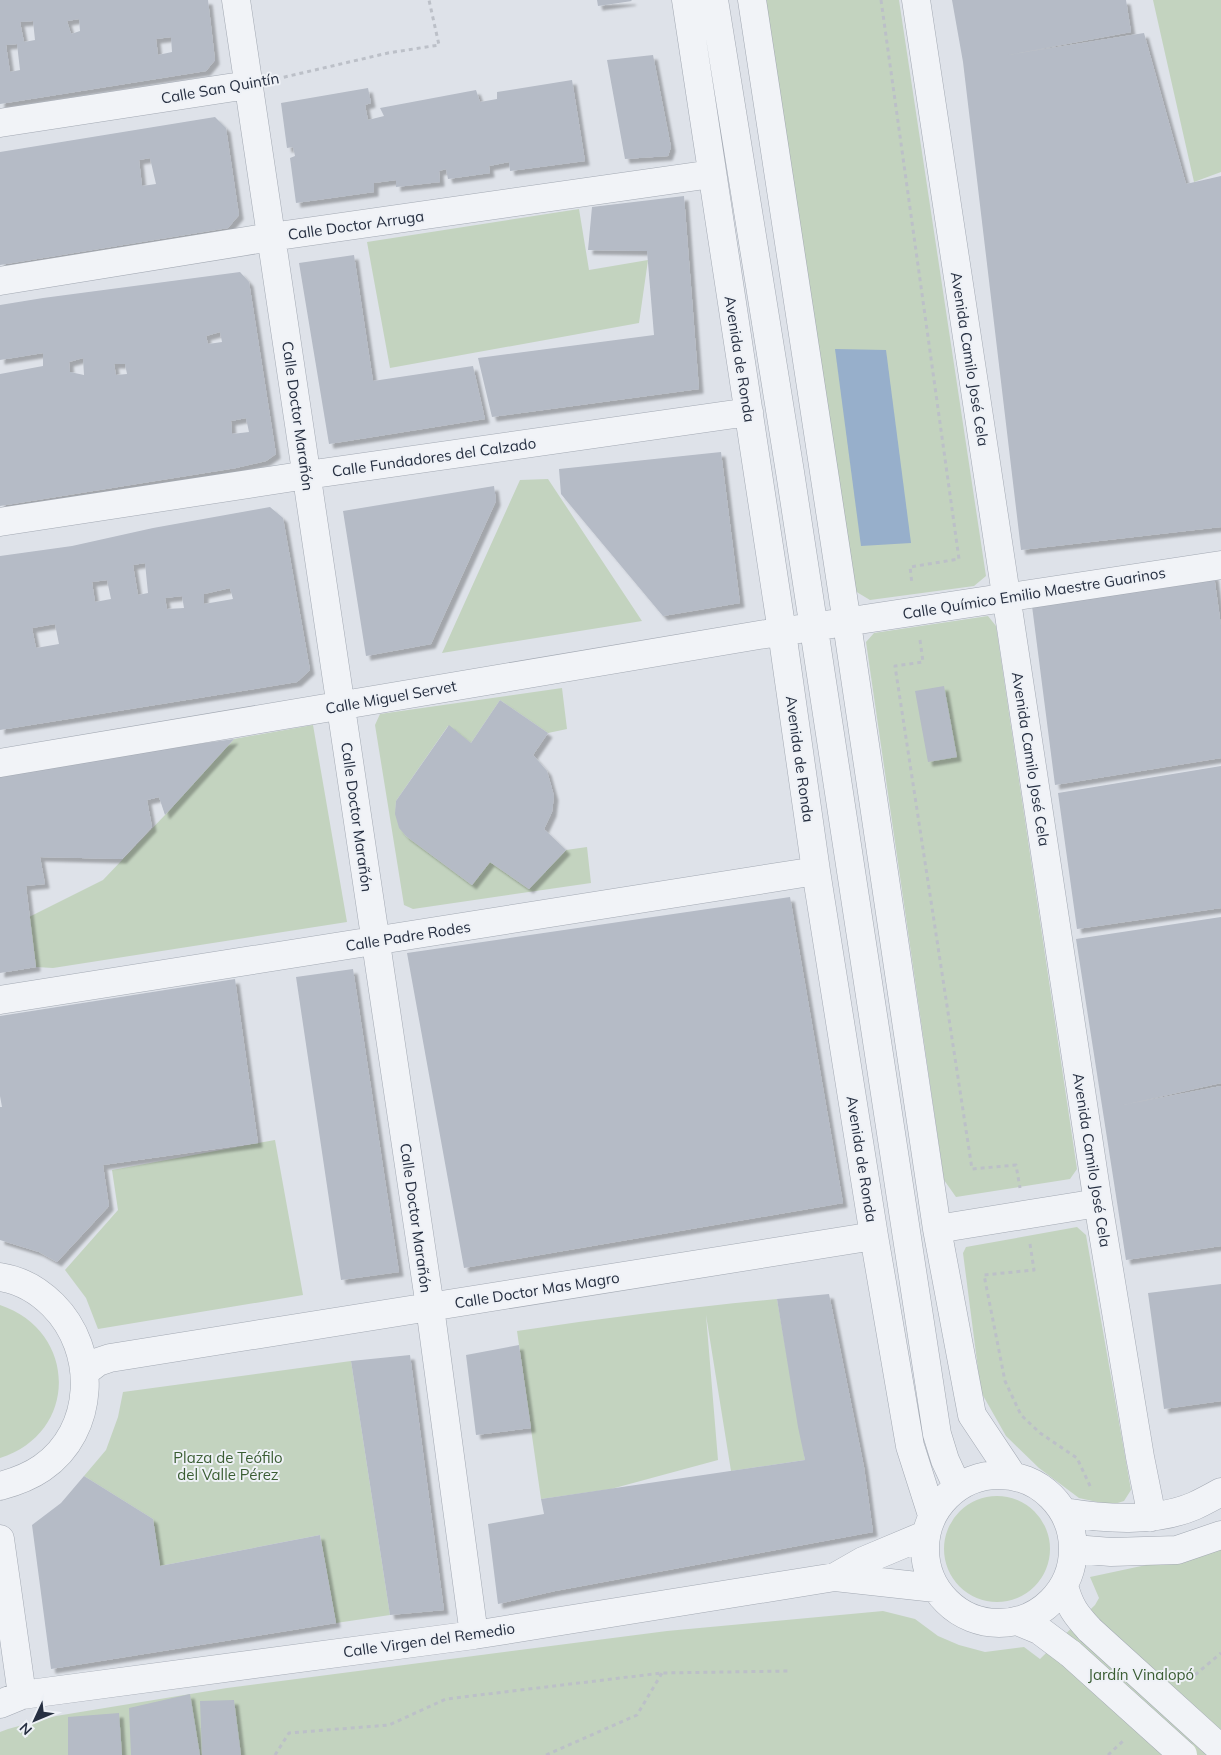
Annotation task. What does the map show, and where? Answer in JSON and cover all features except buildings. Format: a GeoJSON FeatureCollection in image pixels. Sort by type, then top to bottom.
{"type":"FeatureCollection","features":[{"type":"Feature","properties":{"kind":"street","name":"Calle Doctor Marañón"},"geometry":{"type":"LineString","coordinates":[[236,0],[430,1307],[474,1635]]}},
{"type":"Feature","properties":{"kind":"street","name":"Avenida de Ronda"},"geometry":{"type":"LineString","coordinates":[[686,0],[782,632],[816,871],[874,1236],[910,1446],[928,1525]]}},
{"type":"Feature","properties":{"kind":"street","name":"Avenida de Ronda"},"geometry":{"type":"LineString","coordinates":[[714,0],[788,462],[937,1434],[945,1460],[957,1486]]}},
{"type":"Feature","properties":{"kind":"street"},"geometry":{"type":"LineString","coordinates":[[752,0],[937,1229],[972,1415],[1012,1475]]}},
{"type":"Feature","properties":{"kind":"street","name":"Avenida Camilo José Cela"},"geometry":{"type":"LineString","coordinates":[[916,0],[1098,1203],[1152,1517]]}},
{"type":"Feature","properties":{"kind":"street","name":"Calle San Quintín"},"geometry":{"type":"LineString","coordinates":[[0,123],[248,85]]}},
{"type":"Feature","properties":{"kind":"street","name":"Calle Doctor Arruga"},"geometry":{"type":"LineString","coordinates":[[0,281],[271,237],[712,174]]}},
{"type":"Feature","properties":{"kind":"street","name":"Calle Fundadores del Calzado"},"geometry":{"type":"LineString","coordinates":[[0,522],[307,475],[749,412]]}},
{"type":"Feature","properties":{"kind":"street","name":"Calle Químico Emilio Maestre Guarinos"},"geometry":{"type":"LineString","coordinates":[[813,627],[1221,565]]}},
{"type":"Feature","properties":{"kind":"street","name":"Calle Miguel Servet"},"geometry":{"type":"LineString","coordinates":[[0,763],[813,627]]}},
{"type":"Feature","properties":{"kind":"street","name":"Calle Padre Rodes"},"geometry":{"type":"LineString","coordinates":[[0,1000],[816,871]]}},
{"type":"Feature","properties":{"kind":"street"},"geometry":{"type":"LineString","coordinates":[[937,1229],[1098,1203]]}},
{"type":"Feature","properties":{"kind":"street","name":"Calle Doctor Mas Magro"},"geometry":{"type":"LineString","coordinates":[[85,1372],[98,1362],[110,1358],[874,1236]]}},
{"type":"Feature","properties":{"kind":"street"},"geometry":{"type":"LineString","coordinates":[[0,1277],[27,1286],[45,1298],[61,1313],[73,1331],[81,1351],[85,1372],[84,1400],[77,1425],[62,1449],[43,1468],[19,1481],[0,1486]]}},
{"type":"Feature","properties":{"kind":"street"},"geometry":{"type":"LineString","coordinates":[[992,1474],[1012,1475],[1033,1482],[1051,1495],[1064,1512],[1071,1530],[1074,1549],[1071,1568],[1064,1585],[1052,1602],[1036,1614],[1018,1621],[999,1624],[980,1621],[962,1614],[947,1603],[935,1588],[927,1572],[924,1553],[928,1525],[943,1499],[957,1486],[974,1478],[992,1474]]}},
{"type":"Feature","properties":{"kind":"street"},"geometry":{"type":"LineString","coordinates":[[1064,1512],[1085,1516],[1152,1517],[1193,1507],[1221,1492]]}},
{"type":"Feature","properties":{"kind":"street","name":"Calle Virgen del Remedio"},"geometry":{"type":"LineString","coordinates":[[835,1577],[928,1525]]}},
{"type":"Feature","properties":{"kind":"street"},"geometry":{"type":"LineString","coordinates":[[1074,1549],[1111,1552],[1177,1550],[1221,1535]]}},
{"type":"Feature","properties":{"kind":"street"},"geometry":{"type":"LineString","coordinates":[[0,1539],[11,1699]]}},
{"type":"Feature","properties":{"kind":"street","name":"Calle Virgen del Remedio"},"geometry":{"type":"LineString","coordinates":[[11,1699],[474,1635],[835,1577],[935,1588]]}},
{"type":"Feature","properties":{"kind":"street"},"geometry":{"type":"LineString","coordinates":[[1064,1585],[1074,1613],[1090,1630],[1221,1749]]}},
{"type":"Feature","properties":{"kind":"street"},"geometry":{"type":"LineString","coordinates":[[1018,1621],[1039,1630],[1071,1654],[1183,1755]]}},
{"type":"Feature","properties":{"kind":"path","name":"Calle San Quintín"},"geometry":{"type":"LineString","coordinates":[[248,85],[388,53],[438,45],[429,0]]}},
{"type":"Feature","properties":{"kind":"path"},"geometry":{"type":"LineString","coordinates":[[881,0],[959,559],[910,567],[923,662],[895,666],[972,1169],[1016,1166],[1034,1270],[984,1275],[1005,1381],[1021,1415],[1040,1433],[1077,1458],[1092,1489]]}},
{"type":"Feature","properties":{"kind":"path"},"geometry":{"type":"LineString","coordinates":[[275,1755],[289,1733],[389,1725],[446,1699],[662,1673],[791,1671]]}},
{"type":"Feature","properties":{"kind":"path"},"geometry":{"type":"LineString","coordinates":[[546,1755],[637,1715],[662,1673]]}},
{"type":"Feature","properties":{"kind":"green space"},"geometry":{"type":"Polygon","coordinates":[[[766,0],[899,0],[986,576],[974,586],[870,600],[855,591],[766,0]]]}},
{"type":"Feature","properties":{"kind":"green space"},"geometry":{"type":"Polygon","coordinates":[[[1153,0],[1221,0],[1221,172],[1194,182],[1153,0]]]}},
{"type":"Feature","properties":{"kind":"green space"},"geometry":{"type":"Polygon","coordinates":[[[579,209],[589,270],[648,260],[639,323],[390,368],[367,242],[579,209]]]}},
{"type":"Feature","properties":{"kind":"green space"},"geometry":{"type":"Polygon","coordinates":[[[548,479],[642,621],[442,653],[520,480],[548,479]]]}},
{"type":"Feature","properties":{"kind":"green space"},"geometry":{"type":"Polygon","coordinates":[[[988,616],[996,626],[1077,1169],[1070,1179],[956,1197],[944,1180],[866,642],[874,633],[988,616]]]}},
{"type":"Feature","properties":{"kind":"green space"},"geometry":{"type":"Polygon","coordinates":[[[562,688],[567,729],[548,733],[500,700],[471,743],[448,726],[396,801],[396,815],[400,828],[406,836],[472,885],[490,862],[529,889],[566,850],[587,847],[591,883],[413,909],[404,905],[375,725],[380,714],[562,688]]]}},
{"type":"Feature","properties":{"kind":"green space"},"geometry":{"type":"Polygon","coordinates":[[[313,725],[347,922],[53,968],[36,967],[29,917],[103,880],[234,739],[313,725]]]}},
{"type":"Feature","properties":{"kind":"green space"},"geometry":{"type":"Polygon","coordinates":[[[275,1140],[303,1295],[98,1329],[86,1298],[65,1270],[118,1210],[112,1170],[275,1140]]]}},
{"type":"Feature","properties":{"kind":"green space"},"geometry":{"type":"Polygon","coordinates":[[[1077,1227],[1086,1235],[1131,1490],[1124,1501],[1111,1505],[1079,1498],[1039,1468],[1006,1436],[981,1392],[963,1253],[966,1247],[1077,1227]]]}},
{"type":"Feature","properties":{"kind":"green space"},"geometry":{"type":"Polygon","coordinates":[[[777,1299],[805,1460],[731,1471],[706,1315],[718,1460],[611,1489],[541,1499],[517,1331],[647,1313],[777,1299]]]}},
{"type":"Feature","properties":{"kind":"green space"},"geometry":{"type":"Polygon","coordinates":[[[0,1305],[26,1318],[44,1336],[55,1358],[59,1382],[55,1405],[44,1427],[26,1445],[0,1458],[0,1305]]]}},
{"type":"Feature","properties":{"kind":"green space","name":"Plaza de Teófilo del Valle Pérez"},"geometry":{"type":"Polygon","coordinates":[[[351,1361],[390,1615],[336,1623],[320,1535],[160,1566],[153,1519],[84,1476],[106,1450],[118,1417],[123,1392],[351,1361]]]}},
{"type":"Feature","properties":{"kind":"green space"},"geometry":{"type":"Polygon","coordinates":[[[997,1496],[1017,1500],[1034,1512],[1046,1529],[1050,1549],[1046,1569],[1034,1586],[1017,1598],[997,1602],[977,1598],[960,1586],[948,1569],[944,1549],[948,1529],[960,1512],[977,1500],[997,1496]]]}},
{"type":"Feature","properties":{"kind":"green space","name":"Jardín Vinalopó"},"geometry":{"type":"Polygon","coordinates":[[[1221,1549],[1221,1755],[0,1755],[0,1732],[8,1729],[56,1716],[227,1688],[667,1631],[883,1611],[915,1619],[938,1636],[959,1645],[985,1652],[1024,1647],[1040,1659],[1095,1605],[1099,1598],[1090,1577],[1221,1549]]]}},
{"type":"Feature","properties":{"kind":"water"},"geometry":{"type":"Polygon","coordinates":[[[835,349],[886,350],[911,543],[861,546],[835,349]]]}}]}
